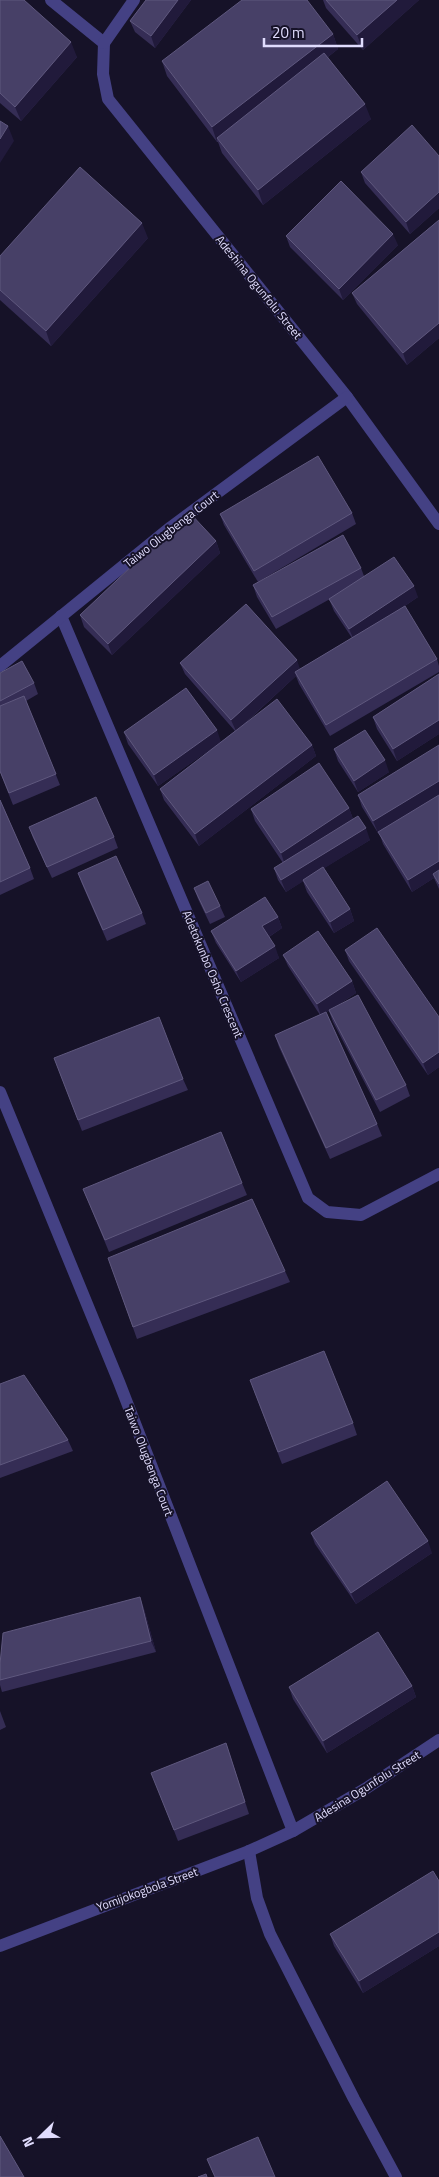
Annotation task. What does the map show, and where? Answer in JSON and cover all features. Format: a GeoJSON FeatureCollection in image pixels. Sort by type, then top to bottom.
{"type":"FeatureCollection","features":[{"type":"Feature","properties":{"kind":"street"},"geometry":{"type":"LineString","coordinates":[[51,0],[104,43],[134,0]]}},
{"type":"Feature","properties":{"kind":"street","name":"Adeshina Ogunfolu Street"},"geometry":{"type":"LineString","coordinates":[[104,43],[103,74],[108,99],[347,396],[439,524]]}},
{"type":"Feature","properties":{"kind":"street","name":"Taiwo Olugbenga Court"},"geometry":{"type":"LineString","coordinates":[[0,666],[171,527],[347,396]]}},
{"type":"Feature","properties":{"kind":"street","name":"Adetokunbo Osho Crescent"},"geometry":{"type":"LineString","coordinates":[[61,616],[308,1198],[327,1212],[361,1215],[439,1174]]}},
{"type":"Feature","properties":{"kind":"street","name":"Taiwo Olugbenga Court"},"geometry":{"type":"LineString","coordinates":[[0,1092],[119,1382],[293,1831]]}},
{"type":"Feature","properties":{"kind":"street","name":"Adesina Ogunfolu Street"},"geometry":{"type":"LineString","coordinates":[[293,1831],[365,1790],[439,1740]]}},
{"type":"Feature","properties":{"kind":"street","name":"Yomijokogbola Street"},"geometry":{"type":"LineString","coordinates":[[0,1946],[250,1852],[293,1831]]}},
{"type":"Feature","properties":{"kind":"street"},"geometry":{"type":"LineString","coordinates":[[250,1852],[257,1898],[270,1934],[396,2177]]}},
{"type":"Feature","properties":{"kind":"building"},"geometry":{"type":"Polygon","coordinates":[[[0,0],[24,0],[71,42],[15,107],[0,93],[0,0]]]}},
{"type":"Feature","properties":{"kind":"building"},"geometry":{"type":"Polygon","coordinates":[[[146,0],[178,0],[151,36],[130,21],[146,0]]]}},
{"type":"Feature","properties":{"kind":"building"},"geometry":{"type":"Polygon","coordinates":[[[242,0],[307,0],[333,34],[212,127],[162,61],[242,0]]]}},
{"type":"Feature","properties":{"kind":"building"},"geometry":{"type":"Polygon","coordinates":[[[326,0],[397,0],[357,35],[326,0]]]}},
{"type":"Feature","properties":{"kind":"building"},"geometry":{"type":"Polygon","coordinates":[[[324,53],[365,104],[258,190],[217,138],[324,53]]]}},
{"type":"Feature","properties":{"kind":"building"},"geometry":{"type":"Polygon","coordinates":[[[0,121],[8,126],[0,139],[0,121]]]}},
{"type":"Feature","properties":{"kind":"building"},"geometry":{"type":"Polygon","coordinates":[[[412,125],[439,156],[439,192],[406,222],[361,172],[412,125]]]}},
{"type":"Feature","properties":{"kind":"building"},"geometry":{"type":"Polygon","coordinates":[[[80,167],[142,223],[46,331],[0,290],[0,256],[80,167]]]}},
{"type":"Feature","properties":{"kind":"building"},"geometry":{"type":"Polygon","coordinates":[[[341,181],[393,234],[339,289],[286,236],[341,181]]]}},
{"type":"Feature","properties":{"kind":"building"},"geometry":{"type":"Polygon","coordinates":[[[439,220],[439,323],[403,353],[352,293],[439,220]]]}},
{"type":"Feature","properties":{"kind":"building"},"geometry":{"type":"Polygon","coordinates":[[[318,456],[352,513],[254,571],[220,514],[318,456]]]}},
{"type":"Feature","properties":{"kind":"building"},"geometry":{"type":"Polygon","coordinates":[[[189,512],[216,541],[108,644],[80,615],[189,512]]]}},
{"type":"Feature","properties":{"kind":"building"},"geometry":{"type":"Polygon","coordinates":[[[343,535],[361,568],[272,617],[253,585],[343,535]]]}},
{"type":"Feature","properties":{"kind":"building"},"geometry":{"type":"Polygon","coordinates":[[[394,557],[414,586],[349,629],[329,599],[394,557]]]}},
{"type":"Feature","properties":{"kind":"building"},"geometry":{"type":"Polygon","coordinates":[[[246,604],[297,660],[231,720],[180,663],[246,604]]]}},
{"type":"Feature","properties":{"kind":"building"},"geometry":{"type":"Polygon","coordinates":[[[405,606],[437,659],[326,725],[295,672],[405,606]]]}},
{"type":"Feature","properties":{"kind":"building"},"geometry":{"type":"Polygon","coordinates":[[[22,661],[34,683],[0,701],[0,673],[22,661]]]}},
{"type":"Feature","properties":{"kind":"building"},"geometry":{"type":"Polygon","coordinates":[[[439,674],[439,720],[393,749],[373,717],[439,674]]]}},
{"type":"Feature","properties":{"kind":"building"},"geometry":{"type":"Polygon","coordinates":[[[186,688],[217,730],[154,775],[124,732],[186,688]]]}},
{"type":"Feature","properties":{"kind":"building"},"geometry":{"type":"Polygon","coordinates":[[[24,696],[56,774],[9,793],[0,771],[0,706],[24,696]]]}},
{"type":"Feature","properties":{"kind":"building"},"geometry":{"type":"Polygon","coordinates":[[[277,699],[312,745],[195,834],[160,789],[277,699]]]}},
{"type":"Feature","properties":{"kind":"building"},"geometry":{"type":"Polygon","coordinates":[[[365,730],[385,760],[354,781],[334,749],[365,730]]]}},
{"type":"Feature","properties":{"kind":"building"},"geometry":{"type":"Polygon","coordinates":[[[439,745],[439,781],[373,821],[358,795],[439,745]]]}},
{"type":"Feature","properties":{"kind":"building"},"geometry":{"type":"Polygon","coordinates":[[[319,763],[349,808],[281,853],[251,809],[319,763]]]}},
{"type":"Feature","properties":{"kind":"building"},"geometry":{"type":"Polygon","coordinates":[[[439,795],[439,861],[408,880],[378,832],[439,795]]]}},
{"type":"Feature","properties":{"kind":"building"},"geometry":{"type":"Polygon","coordinates":[[[96,797],[114,837],[47,867],[29,827],[96,797]]]}},
{"type":"Feature","properties":{"kind":"building"},"geometry":{"type":"Polygon","coordinates":[[[0,800],[30,868],[0,882],[0,800]]]}},
{"type":"Feature","properties":{"kind":"building"},"geometry":{"type":"Polygon","coordinates":[[[358,816],[366,828],[281,880],[274,868],[358,816]]]}},
{"type":"Feature","properties":{"kind":"building"},"geometry":{"type":"Polygon","coordinates":[[[116,856],[142,913],[103,930],[78,873],[116,856]]]}},
{"type":"Feature","properties":{"kind":"building"},"geometry":{"type":"Polygon","coordinates":[[[323,867],[350,909],[330,922],[303,880],[323,867]]]}},
{"type":"Feature","properties":{"kind":"building"},"geometry":{"type":"Polygon","coordinates":[[[439,870],[439,884],[433,874],[439,870]]]}},
{"type":"Feature","properties":{"kind":"building"},"geometry":{"type":"Polygon","coordinates":[[[208,881],[220,906],[206,913],[194,888],[208,881]]]}},
{"type":"Feature","properties":{"kind":"building"},"geometry":{"type":"Polygon","coordinates":[[[265,897],[278,917],[262,926],[275,946],[236,971],[211,931],[265,897]]]}},
{"type":"Feature","properties":{"kind":"building"},"geometry":{"type":"Polygon","coordinates":[[[377,928],[439,1017],[439,1052],[423,1063],[345,950],[377,928]]]}},
{"type":"Feature","properties":{"kind":"building"},"geometry":{"type":"Polygon","coordinates":[[[318,931],[352,981],[317,1004],[283,955],[318,931]]]}},
{"type":"Feature","properties":{"kind":"building"},"geometry":{"type":"Polygon","coordinates":[[[358,995],[406,1085],[376,1100],[329,1010],[358,995]]]}},
{"type":"Feature","properties":{"kind":"building"},"geometry":{"type":"Polygon","coordinates":[[[326,1012],[377,1124],[326,1148],[275,1035],[326,1012]]]}},
{"type":"Feature","properties":{"kind":"building"},"geometry":{"type":"Polygon","coordinates":[[[159,1017],[183,1079],[78,1120],[54,1058],[159,1017]]]}},
{"type":"Feature","properties":{"kind":"building"},"geometry":{"type":"Polygon","coordinates":[[[221,1132],[242,1183],[105,1240],[83,1189],[221,1132]]]}},
{"type":"Feature","properties":{"kind":"building"},"geometry":{"type":"Polygon","coordinates":[[[252,1199],[285,1271],[133,1327],[108,1258],[252,1199]]]}},
{"type":"Feature","properties":{"kind":"building"},"geometry":{"type":"Polygon","coordinates":[[[324,1351],[353,1423],[278,1452],[250,1380],[324,1351]]]}},
{"type":"Feature","properties":{"kind":"building"},"geometry":{"type":"Polygon","coordinates":[[[24,1375],[68,1440],[0,1465],[0,1384],[24,1375]]]}},
{"type":"Feature","properties":{"kind":"building"},"geometry":{"type":"Polygon","coordinates":[[[387,1481],[428,1541],[351,1593],[311,1533],[387,1481]]]}},
{"type":"Feature","properties":{"kind":"building"},"geometry":{"type":"Polygon","coordinates":[[[140,1597],[151,1641],[0,1680],[3,1633],[140,1597]]]}},
{"type":"Feature","properties":{"kind":"building"},"geometry":{"type":"Polygon","coordinates":[[[378,1632],[412,1686],[323,1741],[289,1687],[378,1632]]]}},
{"type":"Feature","properties":{"kind":"building"},"geometry":{"type":"Polygon","coordinates":[[[226,1743],[245,1802],[174,1830],[151,1773],[226,1743]]]}},
{"type":"Feature","properties":{"kind":"building"},"geometry":{"type":"Polygon","coordinates":[[[433,1871],[439,1881],[439,1932],[359,1981],[330,1934],[433,1871]]]}},
{"type":"Feature","properties":{"kind":"building"},"geometry":{"type":"Polygon","coordinates":[[[0,2136],[24,2177],[0,2177],[0,2136]]]}},
{"type":"Feature","properties":{"kind":"building"},"geometry":{"type":"Polygon","coordinates":[[[258,2137],[275,2177],[215,2177],[207,2159],[258,2137]]]}}]}
